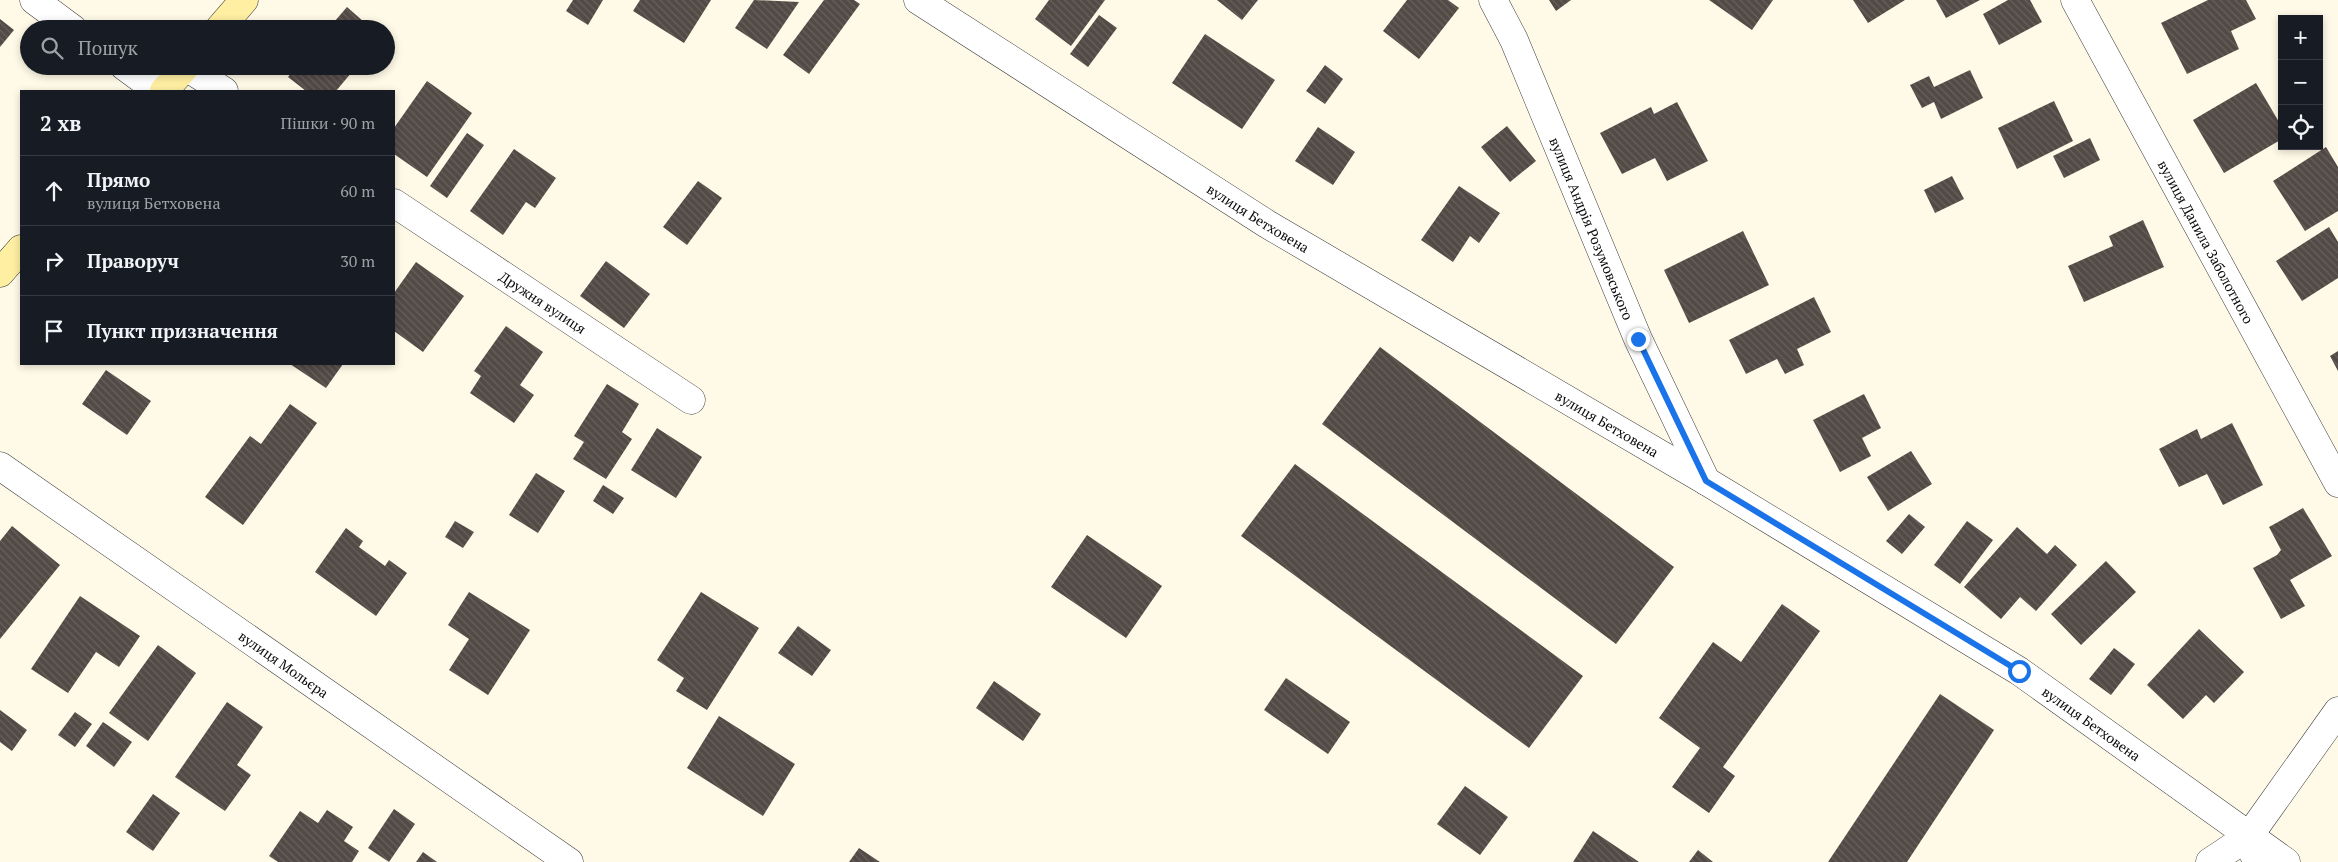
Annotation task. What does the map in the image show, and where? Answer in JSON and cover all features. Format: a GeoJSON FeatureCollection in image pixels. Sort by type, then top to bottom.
{"type":"FeatureCollection","features":[{"type":"Feature","properties":{"kind":"street"},"geometry":{"type":"LineString","coordinates":[[34,0],[61,20]]}},
{"type":"Feature","properties":{"kind":"street"},"geometry":{"type":"LineString","coordinates":[[227,20],[244,0]]}},
{"type":"Feature","properties":{"kind":"street","name":"вулиця Бетховена"},"geometry":{"type":"LineString","coordinates":[[918,0],[1267,224],[1706,481],[2019,671],[2252,849],[2286,862]]}},
{"type":"Feature","properties":{"kind":"street","name":"вулиця Андрія Розумовського"},"geometry":{"type":"LineString","coordinates":[[1493,0],[1514,40],[1638,339],[1706,481]]}},
{"type":"Feature","properties":{"kind":"street","name":"вулиця Данила Заболотного"},"geometry":{"type":"LineString","coordinates":[[2075,0],[2338,483]]}},
{"type":"Feature","properties":{"kind":"street"},"geometry":{"type":"LineString","coordinates":[[136,75],[157,90]]}},
{"type":"Feature","properties":{"kind":"street"},"geometry":{"type":"LineString","coordinates":[[165,90],[178,75]]}},
{"type":"Feature","properties":{"kind":"street"},"geometry":{"type":"LineString","coordinates":[[200,75],[222,90]]}},
{"type":"Feature","properties":{"kind":"street","name":"Дружня вулиця"},"geometry":{"type":"LineString","coordinates":[[395,204],[691,400]]}},
{"type":"Feature","properties":{"kind":"street"},"geometry":{"type":"LineString","coordinates":[[0,273],[20,250]]}},
{"type":"Feature","properties":{"kind":"street","name":"вулиця Мольєра"},"geometry":{"type":"LineString","coordinates":[[0,466],[569,862]]}},
{"type":"Feature","properties":{"kind":"street"},"geometry":{"type":"LineString","coordinates":[[2210,862],[2252,849],[2338,711]]}},
{"type":"Feature","properties":{"kind":"building"},"geometry":{"type":"Polygon","coordinates":[[[573,0],[603,0],[588,25],[566,11],[573,0]]]}},
{"type":"Feature","properties":{"kind":"building"},"geometry":{"type":"Polygon","coordinates":[[[640,0],[711,0],[684,43],[633,11],[640,0]]]}},
{"type":"Feature","properties":{"kind":"building"},"geometry":{"type":"Polygon","coordinates":[[[754,0],[799,2],[767,49],[735,28],[754,0]]]}},
{"type":"Feature","properties":{"kind":"building"},"geometry":{"type":"Polygon","coordinates":[[[824,0],[854,0],[860,4],[809,74],[783,55],[824,0]]]}},
{"type":"Feature","properties":{"kind":"building"},"geometry":{"type":"Polygon","coordinates":[[[1049,0],[1105,0],[1071,46],[1035,19],[1049,0]]]}},
{"type":"Feature","properties":{"kind":"building"},"geometry":{"type":"Polygon","coordinates":[[[1217,0],[1258,0],[1242,20],[1217,0]]]}},
{"type":"Feature","properties":{"kind":"building"},"geometry":{"type":"Polygon","coordinates":[[[1407,0],[1448,0],[1459,8],[1419,59],[1383,31],[1407,0]]]}},
{"type":"Feature","properties":{"kind":"building"},"geometry":{"type":"Polygon","coordinates":[[[1549,0],[1571,0],[1556,11],[1549,0]]]}},
{"type":"Feature","properties":{"kind":"building"},"geometry":{"type":"Polygon","coordinates":[[[1709,0],[1773,0],[1752,30],[1709,0]]]}},
{"type":"Feature","properties":{"kind":"building"},"geometry":{"type":"Polygon","coordinates":[[[1853,0],[1905,0],[1868,23],[1853,0]]]}},
{"type":"Feature","properties":{"kind":"building"},"geometry":{"type":"Polygon","coordinates":[[[1936,0],[1980,0],[1946,18],[1936,0]]]}},
{"type":"Feature","properties":{"kind":"building"},"geometry":{"type":"Polygon","coordinates":[[[2008,0],[2030,0],[2042,22],[1999,45],[1983,14],[2008,0]]]}},
{"type":"Feature","properties":{"kind":"building"},"geometry":{"type":"Polygon","coordinates":[[[2208,0],[2246,0],[2256,19],[2231,31],[2239,49],[2187,74],[2161,23],[2208,0]]]}},
{"type":"Feature","properties":{"kind":"building"},"geometry":{"type":"Polygon","coordinates":[[[347,7],[362,20],[336,20],[347,7]]]}},
{"type":"Feature","properties":{"kind":"building"},"geometry":{"type":"Polygon","coordinates":[[[1099,15],[1117,28],[1088,67],[1070,54],[1099,15]]]}},
{"type":"Feature","properties":{"kind":"building"},"geometry":{"type":"Polygon","coordinates":[[[0,19],[14,30],[0,47],[0,19]]]}},
{"type":"Feature","properties":{"kind":"building"},"geometry":{"type":"Polygon","coordinates":[[[1205,34],[1275,80],[1242,129],[1172,83],[1205,34]]]}},
{"type":"Feature","properties":{"kind":"building"},"geometry":{"type":"Polygon","coordinates":[[[1325,65],[1343,79],[1325,104],[1306,91],[1325,65]]]}},
{"type":"Feature","properties":{"kind":"building"},"geometry":{"type":"Polygon","coordinates":[[[1970,70],[1983,98],[1941,119],[1934,102],[1922,108],[1910,85],[1929,76],[1934,87],[1970,70]]]}},
{"type":"Feature","properties":{"kind":"building"},"geometry":{"type":"Polygon","coordinates":[[[290,75],[349,75],[337,90],[305,90],[288,77],[290,75]]]}},
{"type":"Feature","properties":{"kind":"building"},"geometry":{"type":"Polygon","coordinates":[[[427,81],[472,113],[427,177],[395,155],[395,127],[427,81]]]}},
{"type":"Feature","properties":{"kind":"building"},"geometry":{"type":"Polygon","coordinates":[[[2256,83],[2278,120],[2278,141],[2224,173],[2193,120],[2256,83]]]}},
{"type":"Feature","properties":{"kind":"building"},"geometry":{"type":"Polygon","coordinates":[[[2054,101],[2073,141],[2017,169],[1998,128],[2054,101]]]}},
{"type":"Feature","properties":{"kind":"building"},"geometry":{"type":"Polygon","coordinates":[[[1677,102],[1708,161],[1667,181],[1655,158],[1622,174],[1600,133],[1651,107],[1654,114],[1677,102]]]}},
{"type":"Feature","properties":{"kind":"building"},"geometry":{"type":"Polygon","coordinates":[[[1507,126],[1536,161],[1510,182],[1481,147],[1507,126]]]}},
{"type":"Feature","properties":{"kind":"building"},"geometry":{"type":"Polygon","coordinates":[[[1318,127],[1355,152],[1333,185],[1295,161],[1318,127]]]}},
{"type":"Feature","properties":{"kind":"building"},"geometry":{"type":"Polygon","coordinates":[[[467,133],[484,145],[447,198],[430,186],[467,133]]]}},
{"type":"Feature","properties":{"kind":"building"},"geometry":{"type":"Polygon","coordinates":[[[2090,138],[2100,160],[2064,178],[2053,156],[2090,138]]]}},
{"type":"Feature","properties":{"kind":"building"},"geometry":{"type":"Polygon","coordinates":[[[2326,147],[2338,167],[2338,211],[2305,231],[2273,181],[2326,147]]]}},
{"type":"Feature","properties":{"kind":"building"},"geometry":{"type":"Polygon","coordinates":[[[514,149],[556,178],[535,208],[526,202],[503,235],[470,211],[514,149]]]}},
{"type":"Feature","properties":{"kind":"building"},"geometry":{"type":"Polygon","coordinates":[[[1952,176],[1964,199],[1935,213],[1924,190],[1952,176]]]}},
{"type":"Feature","properties":{"kind":"building"},"geometry":{"type":"Polygon","coordinates":[[[698,181],[722,198],[687,245],[663,227],[698,181]]]}},
{"type":"Feature","properties":{"kind":"building"},"geometry":{"type":"Polygon","coordinates":[[[1459,186],[1500,213],[1479,243],[1470,236],[1453,262],[1421,240],[1459,186]]]}},
{"type":"Feature","properties":{"kind":"building"},"geometry":{"type":"Polygon","coordinates":[[[2143,220],[2164,267],[2084,302],[2068,266],[2113,246],[2109,236],[2143,220]]]}},
{"type":"Feature","properties":{"kind":"building"},"geometry":{"type":"Polygon","coordinates":[[[2329,227],[2338,242],[2338,278],[2302,301],[2276,261],[2329,227]]]}},
{"type":"Feature","properties":{"kind":"building"},"geometry":{"type":"Polygon","coordinates":[[[1743,231],[1769,285],[1689,323],[1664,270],[1743,231]]]}},
{"type":"Feature","properties":{"kind":"building"},"geometry":{"type":"Polygon","coordinates":[[[606,261],[650,294],[624,328],[580,296],[606,261]]]}},
{"type":"Feature","properties":{"kind":"building"},"geometry":{"type":"Polygon","coordinates":[[[416,262],[464,296],[423,352],[395,332],[395,292],[416,262]]]}},
{"type":"Feature","properties":{"kind":"building"},"geometry":{"type":"Polygon","coordinates":[[[1814,297],[1831,332],[1797,349],[1804,365],[1785,374],[1777,359],[1746,374],[1729,340],[1814,297]]]}},
{"type":"Feature","properties":{"kind":"building"},"geometry":{"type":"Polygon","coordinates":[[[506,326],[543,352],[520,385],[534,395],[514,423],[470,393],[481,376],[474,371],[506,326]]]}},
{"type":"Feature","properties":{"kind":"building"},"geometry":{"type":"Polygon","coordinates":[[[1380,347],[1674,567],[1616,644],[1322,424],[1380,347]]]}},
{"type":"Feature","properties":{"kind":"building"},"geometry":{"type":"Polygon","coordinates":[[[2338,351],[2338,371],[2330,356],[2338,351]]]}},
{"type":"Feature","properties":{"kind":"building"},"geometry":{"type":"Polygon","coordinates":[[[292,365],[342,365],[326,388],[292,365]]]}},
{"type":"Feature","properties":{"kind":"building"},"geometry":{"type":"Polygon","coordinates":[[[106,370],[151,401],[127,435],[82,404],[106,370]]]}},
{"type":"Feature","properties":{"kind":"building"},"geometry":{"type":"Polygon","coordinates":[[[607,384],[639,404],[622,432],[632,439],[606,479],[573,459],[584,442],[574,436],[607,384]]]}},
{"type":"Feature","properties":{"kind":"building"},"geometry":{"type":"Polygon","coordinates":[[[1864,394],[1881,428],[1862,438],[1871,456],[1840,472],[1813,420],[1864,394]]]}},
{"type":"Feature","properties":{"kind":"building"},"geometry":{"type":"Polygon","coordinates":[[[290,404],[317,423],[243,525],[205,497],[250,436],[261,444],[290,404]]]}},
{"type":"Feature","properties":{"kind":"building"},"geometry":{"type":"Polygon","coordinates":[[[2232,423],[2263,485],[2223,505],[2207,474],[2179,487],[2159,449],[2197,429],[2201,439],[2232,423]]]}},
{"type":"Feature","properties":{"kind":"building"},"geometry":{"type":"Polygon","coordinates":[[[657,428],[702,457],[676,498],[631,470],[657,428]]]}},
{"type":"Feature","properties":{"kind":"building"},"geometry":{"type":"Polygon","coordinates":[[[1911,451],[1932,484],[1888,511],[1867,477],[1911,451]]]}},
{"type":"Feature","properties":{"kind":"building"},"geometry":{"type":"Polygon","coordinates":[[[1295,464],[1583,676],[1529,748],[1241,536],[1295,464]]]}},
{"type":"Feature","properties":{"kind":"building"},"geometry":{"type":"Polygon","coordinates":[[[536,473],[565,491],[538,533],[509,515],[536,473]]]}},
{"type":"Feature","properties":{"kind":"building"},"geometry":{"type":"Polygon","coordinates":[[[603,485],[624,498],[613,514],[593,501],[603,485]]]}},
{"type":"Feature","properties":{"kind":"building"},"geometry":{"type":"Polygon","coordinates":[[[2303,508],[2332,556],[2290,580],[2305,606],[2281,619],[2253,568],[2277,555],[2281,550],[2269,527],[2303,508]]]}},
{"type":"Feature","properties":{"kind":"building"},"geometry":{"type":"Polygon","coordinates":[[[1909,514],[1925,527],[1902,554],[1886,541],[1909,514]]]}},
{"type":"Feature","properties":{"kind":"building"},"geometry":{"type":"Polygon","coordinates":[[[455,521],[474,532],[463,548],[445,537],[455,521]]]}},
{"type":"Feature","properties":{"kind":"building"},"geometry":{"type":"Polygon","coordinates":[[[1967,521],[1993,540],[1960,584],[1934,565],[1967,521]]]}},
{"type":"Feature","properties":{"kind":"building"},"geometry":{"type":"Polygon","coordinates":[[[12,526],[60,565],[0,639],[0,541],[12,526]]]}},
{"type":"Feature","properties":{"kind":"building"},"geometry":{"type":"Polygon","coordinates":[[[2017,527],[2047,554],[2055,545],[2077,565],[2036,611],[2020,597],[2001,619],[1964,587],[2017,527]]]}},
{"type":"Feature","properties":{"kind":"building"},"geometry":{"type":"Polygon","coordinates":[[[346,528],[363,541],[359,547],[385,566],[389,560],[407,573],[376,616],[315,572],[346,528]]]}},
{"type":"Feature","properties":{"kind":"building"},"geometry":{"type":"Polygon","coordinates":[[[1087,535],[1162,586],[1126,638],[1051,587],[1087,535]]]}},
{"type":"Feature","properties":{"kind":"building"},"geometry":{"type":"Polygon","coordinates":[[[2106,561],[2136,592],[2081,645],[2051,614],[2106,561]]]}},
{"type":"Feature","properties":{"kind":"building"},"geometry":{"type":"Polygon","coordinates":[[[469,592],[530,630],[488,695],[449,670],[469,639],[448,625],[469,592]]]}},
{"type":"Feature","properties":{"kind":"building"},"geometry":{"type":"Polygon","coordinates":[[[701,592],[759,628],[707,710],[676,691],[684,678],[657,660],[701,592]]]}},
{"type":"Feature","properties":{"kind":"building"},"geometry":{"type":"Polygon","coordinates":[[[80,596],[140,636],[119,667],[96,652],[68,693],[31,669],[80,596]]]}},
{"type":"Feature","properties":{"kind":"building"},"geometry":{"type":"Polygon","coordinates":[[[1782,604],[1820,631],[1723,767],[1735,776],[1709,813],[1672,787],[1700,748],[1659,718],[1713,642],[1741,662],[1782,604]]]}},
{"type":"Feature","properties":{"kind":"building"},"geometry":{"type":"Polygon","coordinates":[[[798,626],[831,650],[812,676],[778,653],[798,626]]]}},
{"type":"Feature","properties":{"kind":"building"},"geometry":{"type":"Polygon","coordinates":[[[2199,629],[2244,672],[2214,703],[2206,695],[2183,719],[2147,685],[2199,629]]]}},
{"type":"Feature","properties":{"kind":"building"},"geometry":{"type":"Polygon","coordinates":[[[158,645],[196,673],[148,741],[109,713],[158,645]]]}},
{"type":"Feature","properties":{"kind":"building"},"geometry":{"type":"Polygon","coordinates":[[[2114,648],[2135,664],[2111,695],[2089,679],[2114,648]]]}},
{"type":"Feature","properties":{"kind":"building"},"geometry":{"type":"Polygon","coordinates":[[[1286,678],[1350,722],[1328,754],[1264,710],[1286,678]]]}},
{"type":"Feature","properties":{"kind":"building"},"geometry":{"type":"Polygon","coordinates":[[[994,681],[1041,714],[1023,741],[976,708],[994,681]]]}},
{"type":"Feature","properties":{"kind":"building"},"geometry":{"type":"Polygon","coordinates":[[[1940,694],[1994,730],[1907,862],[1828,862],[1940,694]]]}},
{"type":"Feature","properties":{"kind":"building"},"geometry":{"type":"Polygon","coordinates":[[[227,702],[263,727],[237,765],[251,775],[225,811],[175,777],[227,702]]]}},
{"type":"Feature","properties":{"kind":"building"},"geometry":{"type":"Polygon","coordinates":[[[0,710],[27,730],[12,751],[0,742],[0,710]]]}},
{"type":"Feature","properties":{"kind":"building"},"geometry":{"type":"Polygon","coordinates":[[[75,712],[92,724],[75,747],[58,735],[75,712]]]}},
{"type":"Feature","properties":{"kind":"building"},"geometry":{"type":"Polygon","coordinates":[[[719,716],[795,764],[763,816],[687,768],[719,716]]]}},
{"type":"Feature","properties":{"kind":"building"},"geometry":{"type":"Polygon","coordinates":[[[103,722],[132,742],[114,767],[86,746],[103,722]]]}},
{"type":"Feature","properties":{"kind":"building"},"geometry":{"type":"Polygon","coordinates":[[[1465,786],[1508,817],[1480,855],[1437,824],[1465,786]]]}},
{"type":"Feature","properties":{"kind":"building"},"geometry":{"type":"Polygon","coordinates":[[[153,794],[180,813],[153,851],[126,832],[153,794]]]}},
{"type":"Feature","properties":{"kind":"building"},"geometry":{"type":"Polygon","coordinates":[[[394,809],[415,824],[389,862],[368,848],[394,809]]]}},
{"type":"Feature","properties":{"kind":"building"},"geometry":{"type":"Polygon","coordinates":[[[327,810],[353,827],[344,841],[359,851],[352,862],[278,862],[269,856],[300,811],[318,823],[327,810]]]}},
{"type":"Feature","properties":{"kind":"building"},"geometry":{"type":"Polygon","coordinates":[[[1593,831],[1639,862],[1573,862],[1593,831]]]}},
{"type":"Feature","properties":{"kind":"building"},"geometry":{"type":"Polygon","coordinates":[[[859,848],[880,862],[849,862],[859,848]]]}},
{"type":"Feature","properties":{"kind":"building"},"geometry":{"type":"Polygon","coordinates":[[[1698,850],[1713,862],[1689,862],[1698,850]]]}},
{"type":"Feature","properties":{"kind":"building"},"geometry":{"type":"Polygon","coordinates":[[[423,852],[437,862],[416,862],[423,852]]]}},
{"type":"Feature","properties":{"kind":"route"},"geometry":{"type":"LineString","coordinates":[[1638,339],[1706,481],[2019,671]]}}]}
